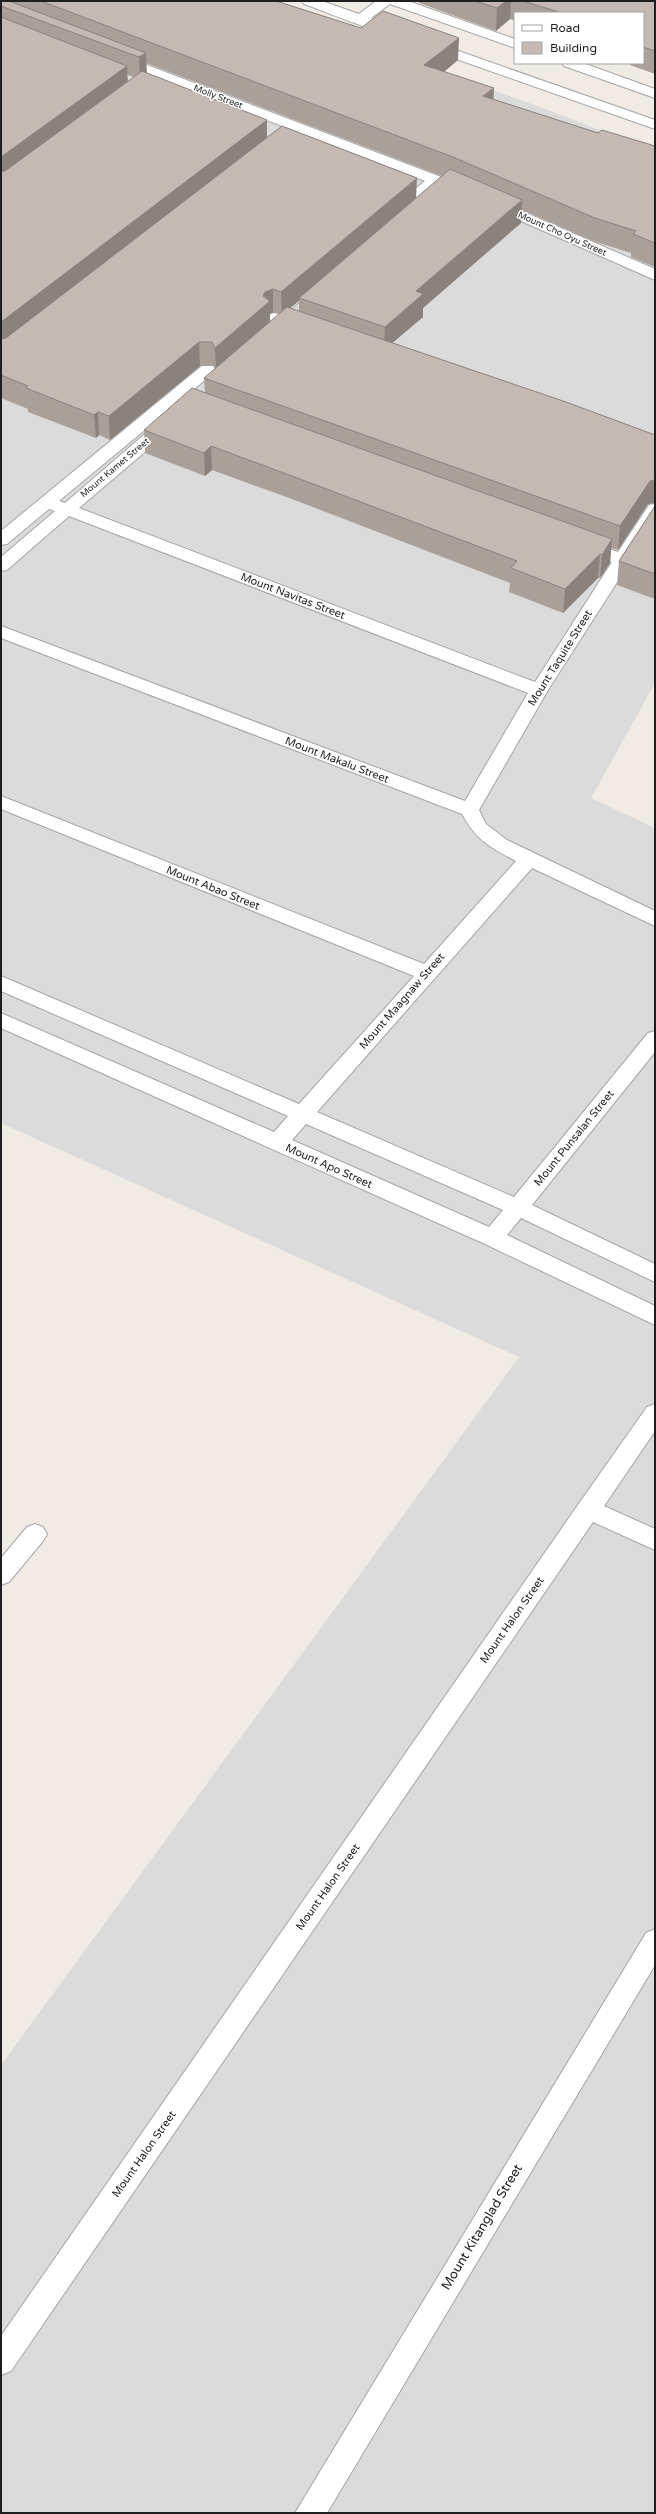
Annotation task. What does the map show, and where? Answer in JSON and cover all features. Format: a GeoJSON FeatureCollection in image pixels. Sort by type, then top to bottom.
{"type":"FeatureCollection","features":[{"type":"Feature","properties":{"kind":"street"},"geometry":{"type":"LineString","coordinates":[[309,1],[655,125]]}},
{"type":"Feature","properties":{"kind":"street"},"geometry":{"type":"LineString","coordinates":[[360,20],[385,1]]}},
{"type":"Feature","properties":{"kind":"street"},"geometry":{"type":"LineString","coordinates":[[395,1],[514,44]]}},
{"type":"Feature","properties":{"kind":"street","name":"Molly Street"},"geometry":{"type":"LineString","coordinates":[[102,52],[153,78],[292,132],[441,182]]}},
{"type":"Feature","properties":{"kind":"street"},"geometry":{"type":"LineString","coordinates":[[572,64],[655,94]]}},
{"type":"Feature","properties":{"kind":"street"},"geometry":{"type":"LineString","coordinates":[[388,226],[417,194],[441,182]]}},
{"type":"Feature","properties":{"kind":"street","name":"Mount Cho Oyu Street"},"geometry":{"type":"LineString","coordinates":[[441,182],[655,275]]}},
{"type":"Feature","properties":{"kind":"street","name":"Mount Kamet Street"},"geometry":{"type":"LineString","coordinates":[[1,566],[191,404],[277,321],[312,291]]}},
{"type":"Feature","properties":{"kind":"street","name":"Mount Kamet Street"},"geometry":{"type":"LineString","coordinates":[[1,540],[161,408],[277,321]]}},
{"type":"Feature","properties":{"kind":"street"},"geometry":{"type":"LineString","coordinates":[[161,408],[191,404]]}},
{"type":"Feature","properties":{"kind":"street","name":"Mount Navitas Street"},"geometry":{"type":"LineString","coordinates":[[47,502],[539,690]]}},
{"type":"Feature","properties":{"kind":"street","name":"Mount Taquite Street"},"geometry":{"type":"LineString","coordinates":[[468,810],[539,690],[621,559],[655,509]]}},
{"type":"Feature","properties":{"kind":"street"},"geometry":{"type":"LineString","coordinates":[[569,541],[621,559]]}},
{"type":"Feature","properties":{"kind":"street","name":"Mount Makalu Street"},"geometry":{"type":"LineString","coordinates":[[1,632],[468,810]]}},
{"type":"Feature","properties":{"kind":"street","name":"Mount Abao Street"},"geometry":{"type":"LineString","coordinates":[[1,802],[426,973]]}},
{"type":"Feature","properties":{"kind":"street"},"geometry":{"type":"LineString","coordinates":[[468,810],[479,828],[500,846],[655,919]]}},
{"type":"Feature","properties":{"kind":"street","name":"Mount Maagnaw Street"},"geometry":{"type":"LineString","coordinates":[[277,1143],[426,973],[528,860]]}},
{"type":"Feature","properties":{"kind":"street"},"geometry":{"type":"LineString","coordinates":[[1,983],[517,1207],[655,1274]]}},
{"type":"Feature","properties":{"kind":"street","name":"Mount Apo Street"},"geometry":{"type":"LineString","coordinates":[[1,1020],[493,1238],[655,1316]]}},
{"type":"Feature","properties":{"kind":"street","name":"Mount Punsalan Street"},"geometry":{"type":"LineString","coordinates":[[493,1238],[655,1038]]}},
{"type":"Feature","properties":{"kind":"street","name":"Mount Halon Street"},"geometry":{"type":"LineString","coordinates":[[1,2361],[655,1412]]}},
{"type":"Feature","properties":{"kind":"street"},"geometry":{"type":"LineString","coordinates":[[588,1509],[655,1540]]}},
{"type":"Feature","properties":{"kind":"street"},"geometry":{"type":"LineString","coordinates":[[1,1575],[35,1534]]}},
{"type":"Feature","properties":{"kind":"street","name":"Mount Kitanglad Street"},"geometry":{"type":"LineString","coordinates":[[310,2513],[655,1941]]}},
{"type":"Feature","properties":{"kind":"shaded area"},"geometry":{"type":"Polygon","coordinates":[[[1,1],[249,1],[545,109],[655,151],[655,683],[591,798],[655,828],[655,2513],[1,2513],[1,2065],[519,1357],[1,1123],[1,1]]]}},
{"type":"Feature","properties":{"kind":"building"},"geometry":{"type":"Polygon","coordinates":[[[1,1],[9,1],[146,53],[139,57],[1,6],[1,1]]]}},
{"type":"Feature","properties":{"kind":"building"},"geometry":{"type":"Polygon","coordinates":[[[41,1],[276,1],[361,28],[383,11],[459,38],[424,65],[494,88],[483,96],[598,133],[602,130],[655,146],[655,243],[633,234],[636,231],[595,218],[453,157],[41,1]]]}},
{"type":"Feature","properties":{"kind":"building"},"geometry":{"type":"Polygon","coordinates":[[[475,1],[506,1],[497,8],[475,1]]]}},
{"type":"Feature","properties":{"kind":"building"},"geometry":{"type":"Polygon","coordinates":[[[523,1],[655,1],[655,51],[644,47],[644,12],[559,12],[523,1]]]}},
{"type":"Feature","properties":{"kind":"building"},"geometry":{"type":"Polygon","coordinates":[[[1,17],[127,66],[1,157],[1,17]]]}},
{"type":"Feature","properties":{"kind":"building"},"geometry":{"type":"Polygon","coordinates":[[[142,71],[267,120],[1,322],[1,172],[5,171],[142,71]]]}},
{"type":"Feature","properties":{"kind":"building"},"geometry":{"type":"Polygon","coordinates":[[[282,126],[417,178],[281,292],[273,289],[265,292],[263,296],[270,301],[215,348],[212,342],[199,342],[109,416],[98,412],[94,415],[26,388],[28,386],[1,375],[1,339],[6,338],[282,126]]]}},
{"type":"Feature","properties":{"kind":"building"},"geometry":{"type":"Polygon","coordinates":[[[450,169],[522,200],[416,291],[423,294],[385,327],[299,298],[450,169]]]}},
{"type":"Feature","properties":{"kind":"building"},"geometry":{"type":"Polygon","coordinates":[[[287,307],[566,402],[655,435],[655,480],[650,481],[620,526],[204,378],[287,307]]]}},
{"type":"Feature","properties":{"kind":"building"},"geometry":{"type":"Polygon","coordinates":[[[192,388],[612,539],[602,555],[600,554],[565,589],[511,568],[517,561],[292,476],[211,446],[204,453],[144,430],[192,388]]]}},
{"type":"Feature","properties":{"kind":"building"},"geometry":{"type":"Polygon","coordinates":[[[655,506],[655,574],[619,561],[655,506]]]}}]}
